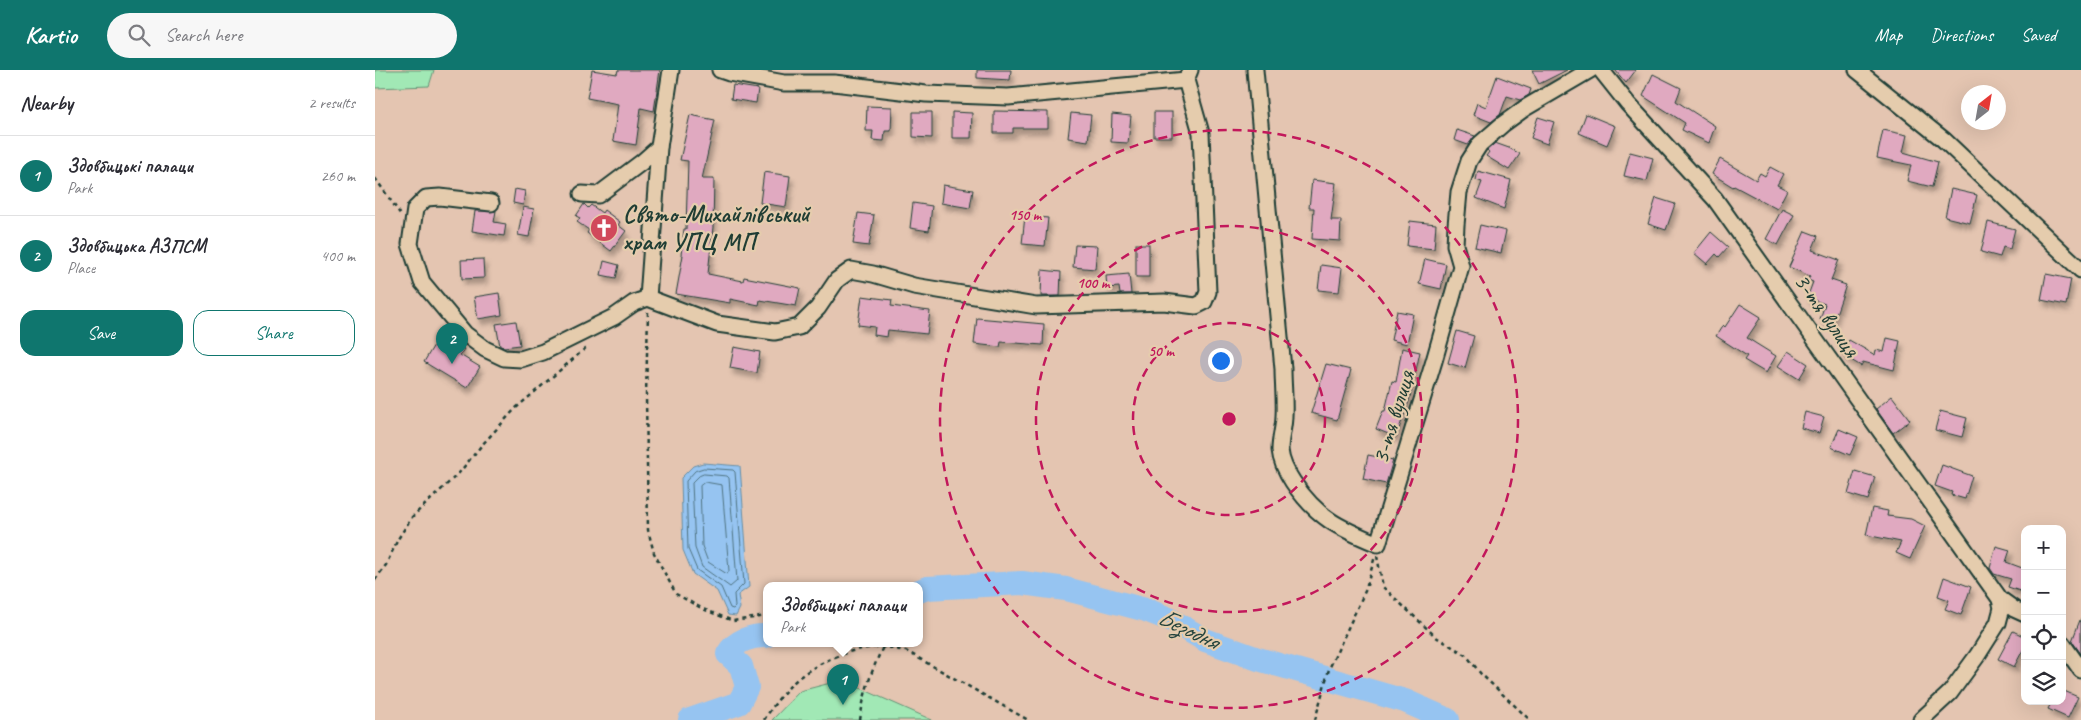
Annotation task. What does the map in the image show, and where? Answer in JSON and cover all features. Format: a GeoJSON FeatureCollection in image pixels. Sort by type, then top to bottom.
{"type":"FeatureCollection","features":[{"type":"Feature","properties":{"kind":"street"},"geometry":{"type":"LineString","coordinates":[[649,298],[659,147],[671,70]]}},
{"type":"Feature","properties":{"kind":"street"},"geometry":{"type":"LineString","coordinates":[[491,203],[441,197],[426,198],[415,209],[410,244],[422,282],[465,334],[485,349],[504,358],[521,359],[543,352],[614,317],[634,303],[649,298],[717,324],[775,332],[799,326],[818,308],[837,280],[851,270],[873,274],[914,286],[1036,306],[1164,302],[1196,306],[1204,302],[1208,292],[1201,132],[1188,75],[1008,97],[926,94],[830,76],[784,83],[720,70]]}},
{"type":"Feature","properties":{"kind":"street"},"geometry":{"type":"LineString","coordinates":[[1255,70],[1283,369],[1285,417],[1280,451],[1288,474],[1305,500],[1323,518],[1377,548]]}},
{"type":"Feature","properties":{"kind":"street","name":"3-тя вулиця"},"geometry":{"type":"LineString","coordinates":[[1377,548],[1461,266],[1455,245],[1456,224],[1459,192],[1469,161],[1480,144],[1503,124],[1525,108],[1591,70]]}},
{"type":"Feature","properties":{"kind":"street","name":"3-тя вулиця"},"geometry":{"type":"LineString","coordinates":[[1601,70],[1627,104],[1715,199],[2000,599],[2021,612]]}},
{"type":"Feature","properties":{"kind":"street"},"geometry":{"type":"LineString","coordinates":[[1857,70],[1944,140],[2081,270]]}},
{"type":"Feature","properties":{"kind":"street"},"geometry":{"type":"LineString","coordinates":[[582,194],[598,195],[635,168],[659,147]]}},
{"type":"Feature","properties":{"kind":"street"},"geometry":{"type":"LineString","coordinates":[[1921,720],[1950,693],[1977,656],[1998,623],[2002,608],[2000,599]]}},
{"type":"Feature","properties":{"kind":"street"},"geometry":{"type":"LineString","coordinates":[[2066,649],[2081,670]]}},
{"type":"Feature","properties":{"kind":"path"},"geometry":{"type":"LineString","coordinates":[[375,178],[412,231]]}},
{"type":"Feature","properties":{"kind":"path"},"geometry":{"type":"LineString","coordinates":[[649,298],[648,530],[654,553],[676,594],[703,609],[733,621],[763,617]]}},
{"type":"Feature","properties":{"kind":"path"},"geometry":{"type":"LineString","coordinates":[[375,580],[387,565],[398,539],[411,517],[459,473],[516,408],[588,346]]}},
{"type":"Feature","properties":{"kind":"path"},"geometry":{"type":"LineString","coordinates":[[1315,720],[1329,669],[1366,590],[1377,548]]}},
{"type":"Feature","properties":{"kind":"path"},"geometry":{"type":"LineString","coordinates":[[1377,548],[1383,587],[1436,637],[1466,655],[1481,674],[1530,720]]}},
{"type":"Feature","properties":{"kind":"path"},"geometry":{"type":"LineString","coordinates":[[764,720],[776,702],[801,676],[829,660],[874,647]]}},
{"type":"Feature","properties":{"kind":"path"},"geometry":{"type":"LineString","coordinates":[[861,720],[863,700],[871,672],[882,647]]}},
{"type":"Feature","properties":{"kind":"path"},"geometry":{"type":"LineString","coordinates":[[890,647],[905,651],[1028,720]]}},
{"type":"Feature","properties":{"kind":"green space"},"geometry":{"type":"Polygon","coordinates":[[[375,70],[434,70],[429,86],[375,88],[375,70]]]}},
{"type":"Feature","properties":{"kind":"green space"},"geometry":{"type":"Polygon","coordinates":[[[842,680],[932,720],[772,720],[800,691],[842,680]]]}},
{"type":"Feature","properties":{"kind":"water"},"geometry":{"type":"Polygon","coordinates":[[[703,463],[740,466],[749,587],[738,595],[740,608],[736,616],[728,615],[717,591],[693,574],[683,550],[681,478],[693,466],[703,463]]]}},
{"type":"Feature","properties":{"kind":"building"},"geometry":{"type":"Polygon","coordinates":[[[592,70],[617,74],[618,70],[660,70],[654,111],[641,108],[636,145],[613,141],[618,104],[587,98],[592,70]]]}},
{"type":"Feature","properties":{"kind":"building"},"geometry":{"type":"Polygon","coordinates":[[[977,70],[1011,70],[1010,80],[977,78],[977,70]]]}},
{"type":"Feature","properties":{"kind":"building"},"geometry":{"type":"Polygon","coordinates":[[[1532,70],[1567,70],[1539,84],[1532,70]]]}},
{"type":"Feature","properties":{"kind":"building"},"geometry":{"type":"Polygon","coordinates":[[[1615,70],[1636,70],[1626,83],[1615,70]]]}},
{"type":"Feature","properties":{"kind":"building"},"geometry":{"type":"Polygon","coordinates":[[[1653,74],[1681,88],[1676,101],[1715,126],[1709,143],[1682,130],[1685,123],[1643,96],[1653,74]]]}},
{"type":"Feature","properties":{"kind":"building"},"geometry":{"type":"Polygon","coordinates":[[[1497,76],[1531,89],[1529,95],[1520,100],[1507,96],[1500,115],[1491,122],[1473,115],[1477,103],[1486,107],[1497,76]]]}},
{"type":"Feature","properties":{"kind":"building"},"geometry":{"type":"Polygon","coordinates":[[[733,85],[758,89],[756,103],[731,99],[733,85]]]}},
{"type":"Feature","properties":{"kind":"building"},"geometry":{"type":"Polygon","coordinates":[[[867,106],[892,107],[891,131],[885,131],[884,141],[872,140],[873,131],[866,131],[867,106]]]}},
{"type":"Feature","properties":{"kind":"building"},"geometry":{"type":"Polygon","coordinates":[[[994,111],[1048,112],[1048,128],[1013,128],[1013,133],[994,133],[994,111]]]}},
{"type":"Feature","properties":{"kind":"building"},"geometry":{"type":"Polygon","coordinates":[[[913,112],[932,112],[932,138],[913,137],[913,112]]]}},
{"type":"Feature","properties":{"kind":"building"},"geometry":{"type":"Polygon","coordinates":[[[952,112],[972,113],[971,138],[952,138],[952,112]]]}},
{"type":"Feature","properties":{"kind":"building"},"geometry":{"type":"Polygon","coordinates":[[[1154,112],[1172,112],[1172,137],[1154,137],[1154,112]]]}},
{"type":"Feature","properties":{"kind":"building"},"geometry":{"type":"Polygon","coordinates":[[[1071,113],[1091,115],[1088,141],[1068,138],[1071,113]]]}},
{"type":"Feature","properties":{"kind":"building"},"geometry":{"type":"Polygon","coordinates":[[[1112,114],[1131,116],[1128,143],[1111,142],[1112,114]]]}},
{"type":"Feature","properties":{"kind":"building"},"geometry":{"type":"Polygon","coordinates":[[[1586,114],[1615,126],[1607,145],[1579,133],[1586,114]]]}},
{"type":"Feature","properties":{"kind":"building"},"geometry":{"type":"Polygon","coordinates":[[[690,115],[715,120],[702,179],[714,179],[713,227],[708,274],[743,281],[744,277],[800,288],[796,306],[760,300],[759,305],[730,299],[730,303],[676,294],[683,255],[681,255],[684,229],[686,229],[688,161],[680,160],[690,115]]]}},
{"type":"Feature","properties":{"kind":"building"},"geometry":{"type":"Polygon","coordinates":[[[1538,117],[1554,122],[1547,144],[1531,138],[1538,117]]]}},
{"type":"Feature","properties":{"kind":"building"},"geometry":{"type":"Polygon","coordinates":[[[1457,130],[1475,136],[1468,145],[1454,140],[1457,130]]]}},
{"type":"Feature","properties":{"kind":"building"},"geometry":{"type":"Polygon","coordinates":[[[1883,130],[1907,135],[1903,152],[1938,162],[1932,187],[1907,181],[1911,165],[1877,158],[1883,130]]]}},
{"type":"Feature","properties":{"kind":"building"},"geometry":{"type":"Polygon","coordinates":[[[1495,143],[1520,154],[1509,170],[1486,156],[1489,152],[1487,150],[1495,143]]]}},
{"type":"Feature","properties":{"kind":"building"},"geometry":{"type":"Polygon","coordinates":[[[1630,152],[1653,158],[1647,181],[1624,176],[1630,152]]]}},
{"type":"Feature","properties":{"kind":"building"},"geometry":{"type":"Polygon","coordinates":[[[1720,159],[1756,180],[1760,173],[1765,176],[1770,167],[1783,174],[1777,185],[1787,190],[1777,209],[1712,174],[1720,159]]]}},
{"type":"Feature","properties":{"kind":"building"},"geometry":{"type":"Polygon","coordinates":[[[1478,171],[1511,180],[1504,209],[1476,198],[1482,182],[1476,180],[1478,171]]]}},
{"type":"Feature","properties":{"kind":"building"},"geometry":{"type":"Polygon","coordinates":[[[764,172],[790,176],[786,207],[760,203],[764,172]]]}},
{"type":"Feature","properties":{"kind":"building"},"geometry":{"type":"Polygon","coordinates":[[[1312,180],[1336,183],[1331,220],[1341,220],[1340,241],[1312,239],[1314,208],[1309,208],[1312,180]]]}},
{"type":"Feature","properties":{"kind":"building"},"geometry":{"type":"Polygon","coordinates":[[[943,185],[973,190],[970,208],[941,203],[943,185]]]}},
{"type":"Feature","properties":{"kind":"building"},"geometry":{"type":"Polygon","coordinates":[[[515,189],[525,191],[523,205],[513,203],[515,189]]]}},
{"type":"Feature","properties":{"kind":"building"},"geometry":{"type":"Polygon","coordinates":[[[1951,189],[1977,195],[1970,223],[1945,217],[1951,189]]]}},
{"type":"Feature","properties":{"kind":"building"},"geometry":{"type":"Polygon","coordinates":[[[1656,198],[1675,204],[1666,230],[1648,224],[1656,198]]]}},
{"type":"Feature","properties":{"kind":"building"},"geometry":{"type":"Polygon","coordinates":[[[913,203],[932,206],[929,231],[910,228],[913,203]]]}},
{"type":"Feature","properties":{"kind":"building","name":"Свято-Михайлівський храм УПЦ МП"},"geometry":{"type":"Polygon","coordinates":[[[584,204],[588,208],[591,205],[602,213],[604,210],[620,222],[618,225],[626,231],[611,251],[587,233],[589,230],[577,222],[580,218],[576,216],[584,204]]]}},
{"type":"Feature","properties":{"kind":"building"},"geometry":{"type":"Polygon","coordinates":[[[523,207],[534,209],[529,237],[518,235],[523,207]]]}},
{"type":"Feature","properties":{"kind":"building"},"geometry":{"type":"Polygon","coordinates":[[[1782,209],[1794,215],[1778,245],[1766,239],[1782,209]]]}},
{"type":"Feature","properties":{"kind":"building"},"geometry":{"type":"Polygon","coordinates":[[[475,211],[496,211],[494,222],[506,224],[504,236],[472,231],[475,211]]]}},
{"type":"Feature","properties":{"kind":"building"},"geometry":{"type":"Polygon","coordinates":[[[858,213],[874,215],[869,246],[853,244],[858,213]]]}},
{"type":"Feature","properties":{"kind":"building"},"geometry":{"type":"Polygon","coordinates":[[[1025,216],[1048,218],[1045,246],[1022,244],[1025,216]]]}},
{"type":"Feature","properties":{"kind":"building"},"geometry":{"type":"Polygon","coordinates":[[[1410,221],[1436,224],[1434,249],[1407,246],[1410,221]]]}},
{"type":"Feature","properties":{"kind":"building"},"geometry":{"type":"Polygon","coordinates":[[[1988,222],[2015,229],[2010,249],[2003,247],[2000,257],[1981,252],[1988,222]]]}},
{"type":"Feature","properties":{"kind":"building"},"geometry":{"type":"Polygon","coordinates":[[[1480,225],[1506,231],[1501,253],[1475,247],[1480,225]]]}},
{"type":"Feature","properties":{"kind":"building"},"geometry":{"type":"Polygon","coordinates":[[[1805,231],[1818,236],[1812,250],[1839,260],[1831,280],[1846,285],[1833,323],[1820,319],[1825,304],[1807,298],[1813,282],[1808,280],[1810,276],[1789,267],[1805,231]]]}},
{"type":"Feature","properties":{"kind":"building"},"geometry":{"type":"Polygon","coordinates":[[[1711,232],[1728,247],[1719,257],[1716,254],[1707,264],[1694,253],[1711,232]]]}},
{"type":"Feature","properties":{"kind":"building"},"geometry":{"type":"Polygon","coordinates":[[[1136,244],[1149,244],[1149,277],[1136,277],[1136,244]]]}},
{"type":"Feature","properties":{"kind":"building"},"geometry":{"type":"Polygon","coordinates":[[[1075,245],[1097,246],[1095,269],[1073,267],[1075,245]]]}},
{"type":"Feature","properties":{"kind":"building"},"geometry":{"type":"Polygon","coordinates":[[[483,259],[484,278],[462,279],[461,260],[483,259]]]}},
{"type":"Feature","properties":{"kind":"building"},"geometry":{"type":"Polygon","coordinates":[[[1425,259],[1446,264],[1441,289],[1419,284],[1425,259]]]}},
{"type":"Feature","properties":{"kind":"building"},"geometry":{"type":"Polygon","coordinates":[[[604,261],[619,265],[616,278],[601,275],[604,261]]]}},
{"type":"Feature","properties":{"kind":"building"},"geometry":{"type":"Polygon","coordinates":[[[1321,265],[1342,268],[1339,292],[1318,290],[1321,265]]]}},
{"type":"Feature","properties":{"kind":"building"},"geometry":{"type":"Polygon","coordinates":[[[1042,270],[1061,272],[1060,296],[1041,296],[1042,270]]]}},
{"type":"Feature","properties":{"kind":"building"},"geometry":{"type":"Polygon","coordinates":[[[1129,274],[1131,294],[1120,294],[1119,287],[1107,288],[1106,276],[1129,274]]]}},
{"type":"Feature","properties":{"kind":"building"},"geometry":{"type":"Polygon","coordinates":[[[2046,274],[2071,279],[2066,305],[2041,300],[2046,274]]]}},
{"type":"Feature","properties":{"kind":"building"},"geometry":{"type":"Polygon","coordinates":[[[499,293],[502,315],[478,319],[474,297],[499,293]]]}},
{"type":"Feature","properties":{"kind":"building"},"geometry":{"type":"Polygon","coordinates":[[[862,296],[892,300],[891,306],[930,311],[927,334],[888,330],[887,337],[874,335],[875,327],[858,325],[862,296]]]}},
{"type":"Feature","properties":{"kind":"building"},"geometry":{"type":"Polygon","coordinates":[[[1740,304],[1761,317],[1747,338],[1776,356],[1766,373],[1744,360],[1747,356],[1716,336],[1723,325],[1725,327],[1740,304]]]}},
{"type":"Feature","properties":{"kind":"building"},"geometry":{"type":"Polygon","coordinates":[[[1397,311],[1413,314],[1407,344],[1391,340],[1397,311]]]}},
{"type":"Feature","properties":{"kind":"building"},"geometry":{"type":"Polygon","coordinates":[[[977,318],[1044,324],[1043,345],[1001,342],[1000,347],[974,344],[977,318]]]}},
{"type":"Feature","properties":{"kind":"building"},"geometry":{"type":"Polygon","coordinates":[[[516,321],[520,345],[500,346],[496,324],[516,321]]]}},
{"type":"Feature","properties":{"kind":"building"},"geometry":{"type":"Polygon","coordinates":[[[1457,331],[1474,336],[1465,368],[1448,363],[1457,331]]]}},
{"type":"Feature","properties":{"kind":"building"},"geometry":{"type":"Polygon","coordinates":[[[447,338],[464,349],[460,355],[480,367],[467,388],[424,362],[437,340],[443,344],[447,338]]]}},
{"type":"Feature","properties":{"kind":"building"},"geometry":{"type":"Polygon","coordinates":[[[1887,338],[1900,341],[1894,370],[1863,362],[1861,366],[1841,354],[1849,340],[1875,355],[1876,350],[1884,352],[1887,338]]]}},
{"type":"Feature","properties":{"kind":"building"},"geometry":{"type":"Polygon","coordinates":[[[734,347],[760,352],[757,373],[730,368],[734,347]]]}},
{"type":"Feature","properties":{"kind":"building"},"geometry":{"type":"Polygon","coordinates":[[[1402,348],[1420,352],[1409,401],[1396,437],[1376,429],[1383,411],[1385,411],[1392,381],[1396,382],[1402,348]]]}},
{"type":"Feature","properties":{"kind":"building"},"geometry":{"type":"Polygon","coordinates":[[[1788,351],[1808,364],[1799,379],[1778,366],[1788,351]]]}},
{"type":"Feature","properties":{"kind":"building"},"geometry":{"type":"Polygon","coordinates":[[[1326,364],[1351,370],[1337,420],[1311,413],[1326,364]]]}},
{"type":"Feature","properties":{"kind":"building"},"geometry":{"type":"Polygon","coordinates":[[[1892,396],[1910,420],[1893,433],[1876,409],[1892,396]]]}},
{"type":"Feature","properties":{"kind":"building"},"geometry":{"type":"Polygon","coordinates":[[[1940,411],[1967,418],[1962,437],[1935,430],[1940,411]]]}},
{"type":"Feature","properties":{"kind":"building"},"geometry":{"type":"Polygon","coordinates":[[[1805,412],[1824,417],[1819,433],[1801,428],[1805,412]]]}},
{"type":"Feature","properties":{"kind":"building"},"geometry":{"type":"Polygon","coordinates":[[[1839,429],[1858,437],[1850,455],[1831,447],[1839,429]]]}},
{"type":"Feature","properties":{"kind":"building"},"geometry":{"type":"Polygon","coordinates":[[[1368,455],[1393,460],[1386,484],[1363,479],[1368,455]]]}},
{"type":"Feature","properties":{"kind":"building"},"geometry":{"type":"Polygon","coordinates":[[[1942,465],[1972,476],[1965,499],[1951,495],[1952,492],[1935,486],[1942,465]]]}},
{"type":"Feature","properties":{"kind":"building"},"geometry":{"type":"Polygon","coordinates":[[[1855,471],[1875,477],[1868,500],[1848,494],[1855,471]]]}},
{"type":"Feature","properties":{"kind":"building"},"geometry":{"type":"Polygon","coordinates":[[[1872,508],[1888,511],[1887,516],[1911,519],[1925,526],[1910,559],[1896,553],[1901,542],[1866,535],[1872,508]]]}},
{"type":"Feature","properties":{"kind":"building"},"geometry":{"type":"Polygon","coordinates":[[[1996,546],[2010,550],[2006,562],[2021,568],[2021,591],[2008,587],[2011,579],[1994,574],[1990,568],[1996,546]]]}},
{"type":"Feature","properties":{"kind":"building"},"geometry":{"type":"Polygon","coordinates":[[[1944,577],[1971,587],[1961,615],[1945,609],[1949,600],[1938,596],[1944,577]]]}},
{"type":"Feature","properties":{"kind":"building"},"geometry":{"type":"Polygon","coordinates":[[[2081,620],[2081,654],[2072,641],[2081,620]]]}},
{"type":"Feature","properties":{"kind":"building"},"geometry":{"type":"Polygon","coordinates":[[[2013,631],[2021,635],[2021,654],[2014,667],[1998,659],[2013,631]]]}},
{"type":"Feature","properties":{"kind":"building"},"geometry":{"type":"Polygon","coordinates":[[[2066,692],[2078,697],[2068,718],[2048,709],[2050,705],[2066,705],[2066,692]]]}},
{"type":"Feature","properties":{"kind":"waterway","name":"Безодня"},"geometry":{"type":"LineString","coordinates":[[923,590],[1022,583],[1066,589],[1146,610],[1169,619],[1205,640],[1258,659],[1405,701],[1448,720]]}},
{"type":"Feature","properties":{"kind":"waterway","name":"Безодня"},"geometry":{"type":"LineString","coordinates":[[690,720],[739,703],[747,687],[741,666],[728,654],[739,642],[763,636]]}},
{"type":"Feature","properties":{"kind":"place","name":"Свято-Михайлівський храм УПЦ МП"},"geometry":{"type":"Point","coordinates":[604,228]}},
{"type":"Feature","properties":{"kind":"place","name":"Здовбицька АЗПСМ"},"geometry":{"type":"Point","coordinates":[452,364]}},
{"type":"Feature","properties":{"kind":"place","name":"Здовбицькі палаци"},"geometry":{"type":"Point","coordinates":[843,705]}}]}
